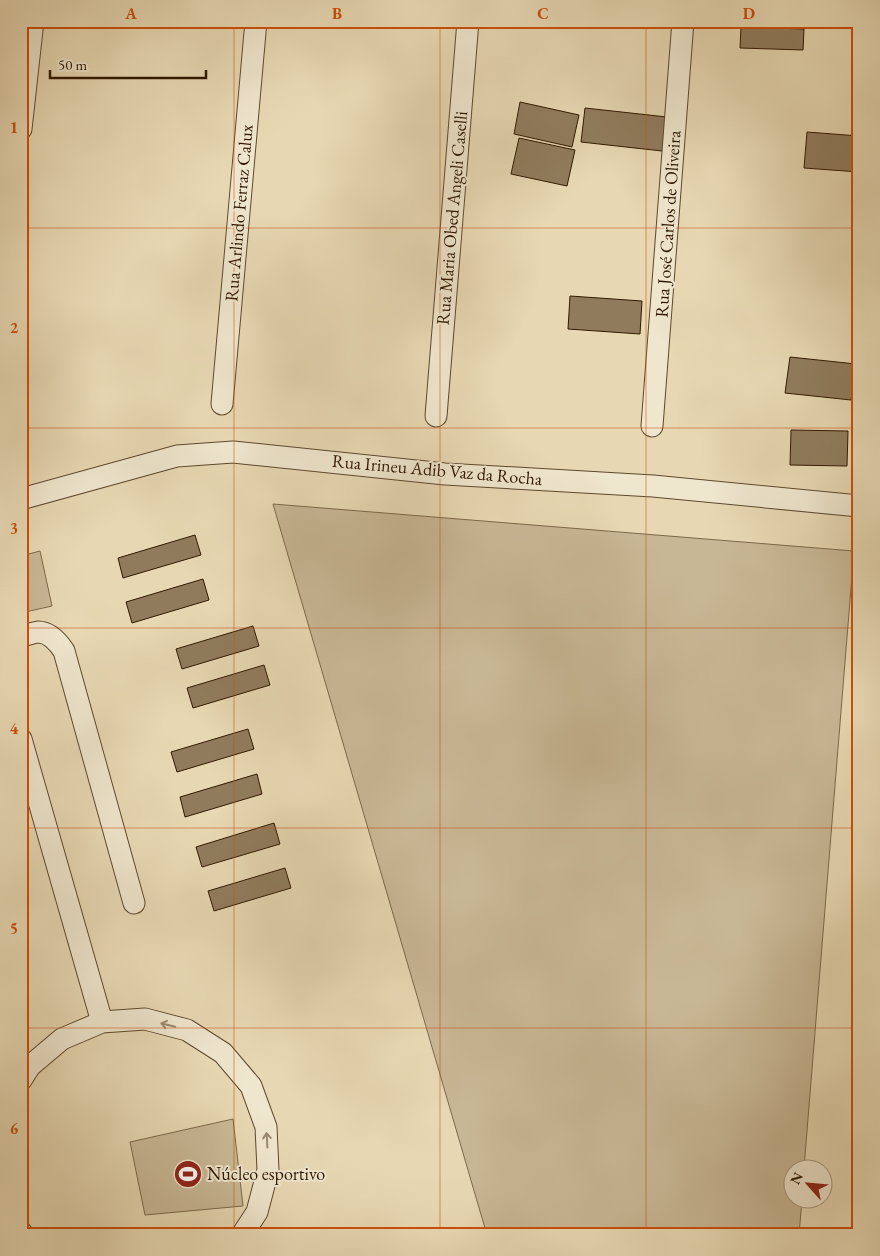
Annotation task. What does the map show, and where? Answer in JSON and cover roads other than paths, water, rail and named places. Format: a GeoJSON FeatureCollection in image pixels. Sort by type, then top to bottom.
{"type":"FeatureCollection","features":[{"type":"Feature","properties":{"kind":"street"},"geometry":{"type":"LineString","coordinates":[[21,129],[33,21]]}},
{"type":"Feature","properties":{"kind":"street","name":"Rua Arlindo Ferraz Calux"},"geometry":{"type":"LineString","coordinates":[[222,404],[256,21]]}},
{"type":"Feature","properties":{"kind":"street","name":"Rua Maria Obed Angeli Caselli"},"geometry":{"type":"LineString","coordinates":[[436,416],[468,21]]}},
{"type":"Feature","properties":{"kind":"street","name":"Rua José Carlos de Oliveira"},"geometry":{"type":"LineString","coordinates":[[652,426],[683,21]]}},
{"type":"Feature","properties":{"kind":"street","name":"Rua Irineu Adib Vaz da Rocha"},"geometry":{"type":"LineString","coordinates":[[21,499],[177,456],[233,452],[445,474],[653,486],[859,506]]}},
{"type":"Feature","properties":{"kind":"street"},"geometry":{"type":"LineString","coordinates":[[21,636],[39,632],[58,641],[64,651],[134,903]]}},
{"type":"Feature","properties":{"kind":"street"},"geometry":{"type":"LineString","coordinates":[[21,739],[102,1022]]}},
{"type":"Feature","properties":{"kind":"street"},"geometry":{"type":"LineString","coordinates":[[21,1080],[30,1066],[62,1039],[102,1022],[145,1019],[187,1030],[223,1053],[251,1086],[266,1127],[268,1170],[257,1212],[242,1235]]}},
{"type":"Feature","properties":{"kind":"place","name":"Núcleo esportivo"},"geometry":{"type":"Point","coordinates":[188,1174]}}]}
